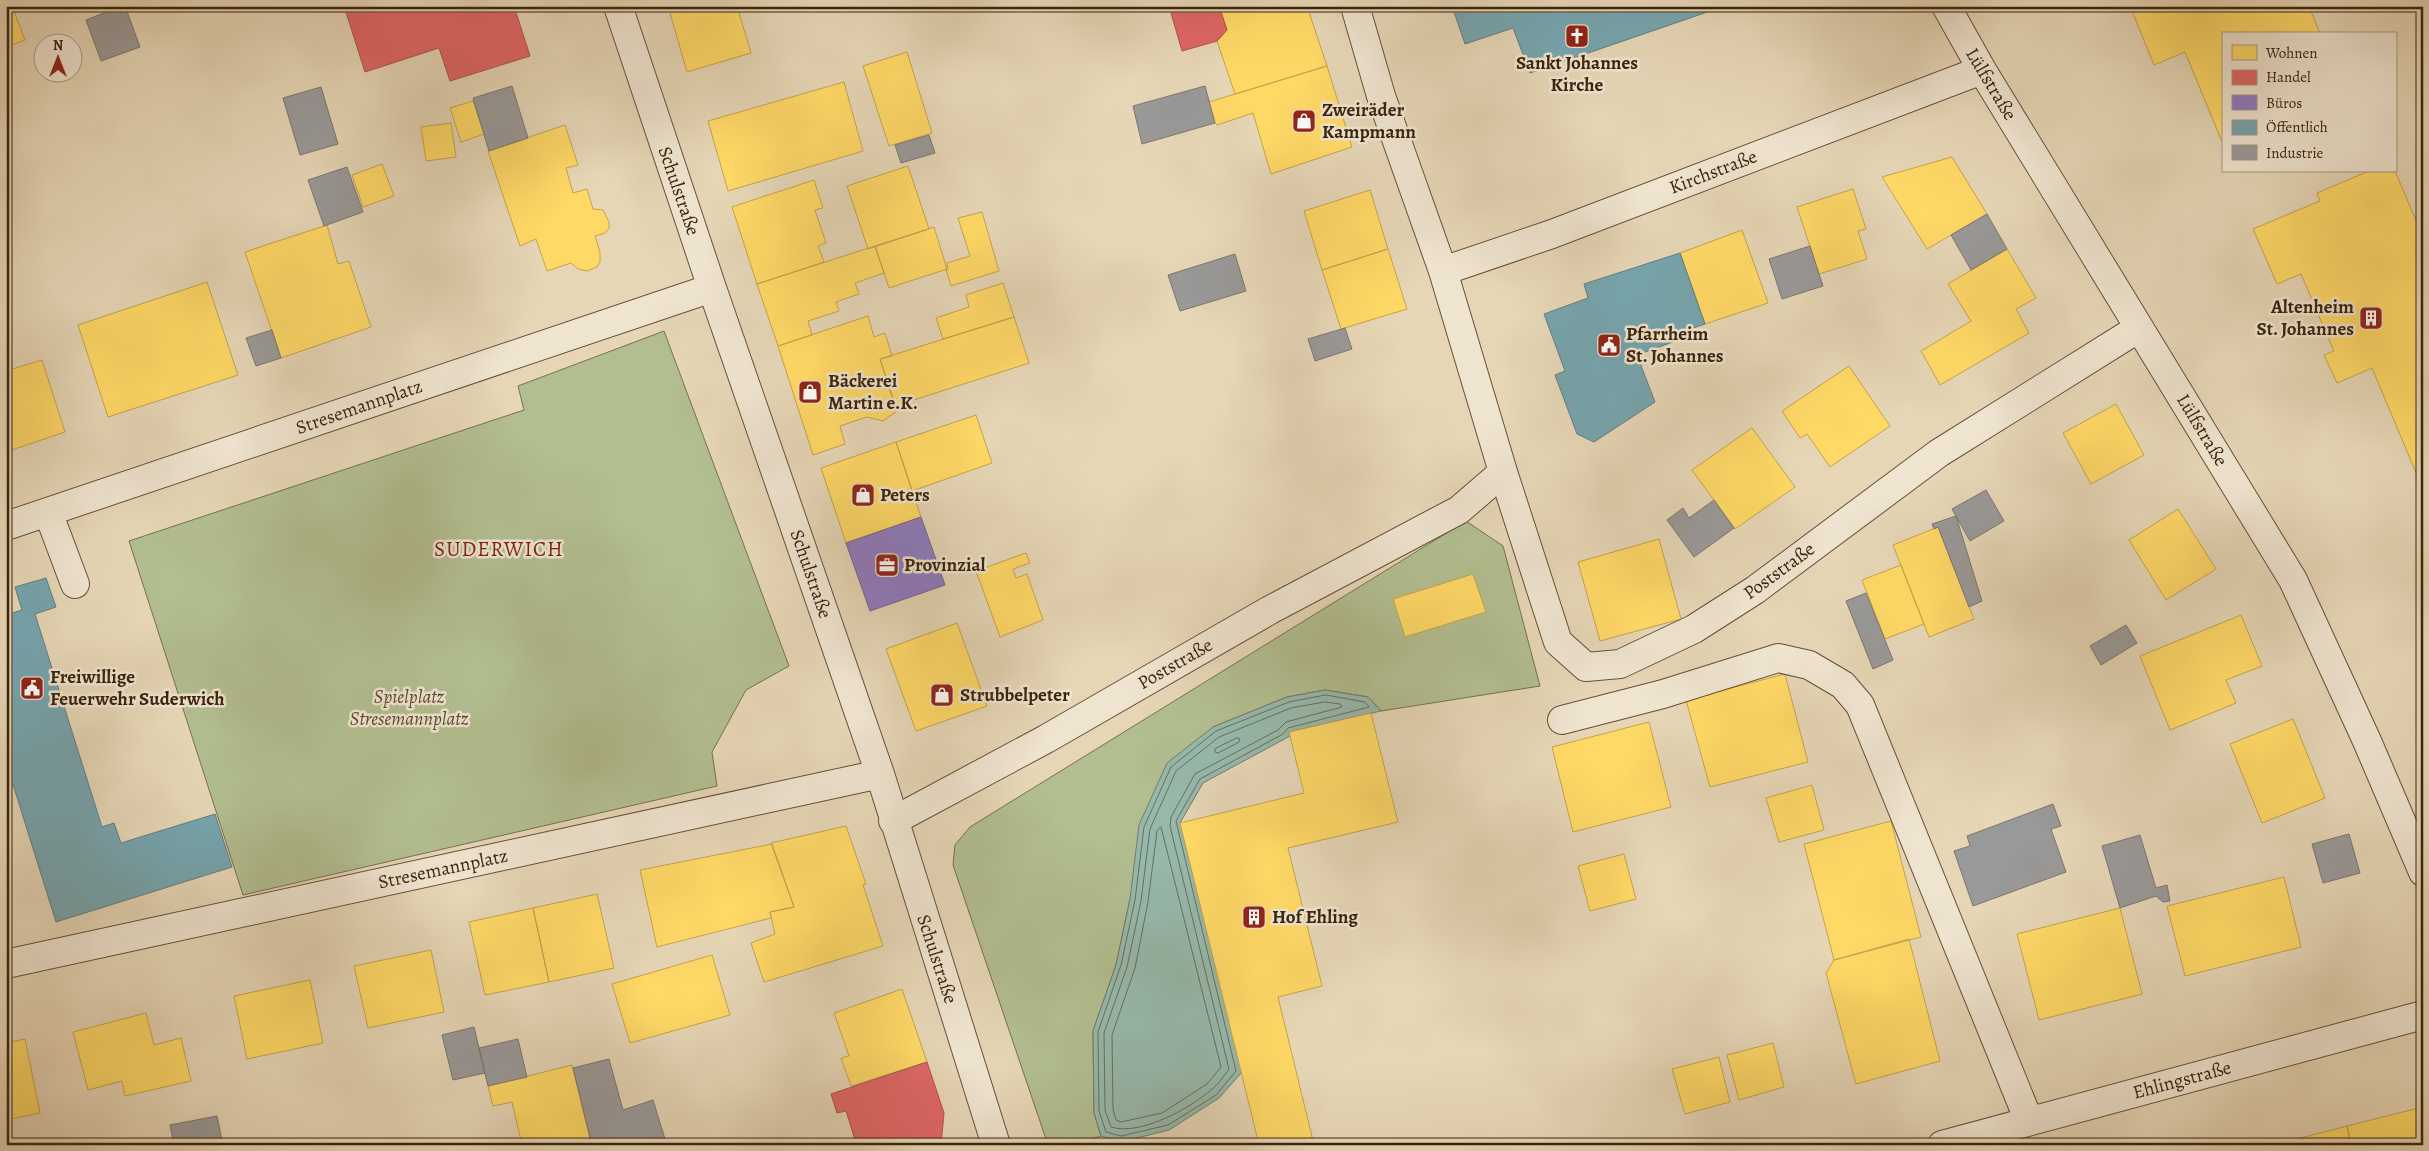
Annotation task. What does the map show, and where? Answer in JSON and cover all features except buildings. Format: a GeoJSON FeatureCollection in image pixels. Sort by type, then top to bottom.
{"type":"FeatureCollection","features":[{"type":"Feature","properties":{"kind":"street","name":"Schulstraße"},"geometry":{"type":"LineString","coordinates":[[618,6],[712,288],[880,774],[893,821],[996,1145]]}},
{"type":"Feature","properties":{"kind":"street"},"geometry":{"type":"LineString","coordinates":[[1355,6],[1381,96],[1443,271],[1502,472]]}},
{"type":"Feature","properties":{"kind":"street","name":"Lülfstraße"},"geometry":{"type":"LineString","coordinates":[[1946,6],[1982,70],[2293,580],[2367,740],[2423,872]]}},
{"type":"Feature","properties":{"kind":"street","name":"Kirchstraße"},"geometry":{"type":"LineString","coordinates":[[1443,271],[1552,234],[1982,70]]}},
{"type":"Feature","properties":{"kind":"street","name":"Stresemannplatz"},"geometry":{"type":"LineString","coordinates":[[6,526],[712,288]]}},
{"type":"Feature","properties":{"kind":"street","name":"Poststraße"},"geometry":{"type":"LineString","coordinates":[[893,821],[1046,738],[1270,610],[1459,510],[1502,472],[1558,642],[1586,666],[1620,664],[1694,628],[1755,590],[1939,453],[2139,328]]}},
{"type":"Feature","properties":{"kind":"street"},"geometry":{"type":"LineString","coordinates":[[48,512],[75,584]]}},
{"type":"Feature","properties":{"kind":"street"},"geometry":{"type":"LineString","coordinates":[[1562,720],[1663,694],[1778,658],[1809,665],[1843,685],[1860,704],[2029,1121]]}},
{"type":"Feature","properties":{"kind":"street","name":"Stresemannplatz"},"geometry":{"type":"LineString","coordinates":[[6,964],[880,774]]}},
{"type":"Feature","properties":{"kind":"street","name":"Ehlingstraße"},"geometry":{"type":"LineString","coordinates":[[1942,1145],[2423,1015]]}},
{"type":"Feature","properties":{"kind":"green space","name":"Spielplatz Stresemannplatz"},"geometry":{"type":"Polygon","coordinates":[[[664,331],[789,666],[746,690],[712,752],[717,786],[243,895],[129,541],[524,410],[518,386],[664,331]]]}},
{"type":"Feature","properties":{"kind":"green space"},"geometry":{"type":"Polygon","coordinates":[[[1466,521],[1503,546],[1540,686],[1381,711],[1368,697],[1325,690],[1287,697],[1213,727],[1130,899],[1116,965],[1093,1031],[1094,1113],[1101,1136],[1076,1145],[1048,1145],[953,865],[955,845],[970,827],[1466,521]]]}},
{"type":"Feature","properties":{"kind":"water"},"geometry":{"type":"Polygon","coordinates":[[[1325,690],[1368,697],[1381,711],[1289,732],[1290,736],[1203,783],[1180,823],[1242,1072],[1219,1098],[1169,1130],[1121,1142],[1101,1136],[1094,1113],[1093,1031],[1116,965],[1130,899],[1139,825],[1167,763],[1213,727],[1287,697],[1325,690]]]}},
{"type":"Feature","properties":{"kind":"place","name":"Sankt Johannes Kirche"},"geometry":{"type":"Point","coordinates":[1577,36]}},
{"type":"Feature","properties":{"kind":"place","name":"Zweiräder Kampmann"},"geometry":{"type":"Point","coordinates":[1304,121]}},
{"type":"Feature","properties":{"kind":"place","name":"Altenheim St. Johannes"},"geometry":{"type":"Point","coordinates":[2371,318]}},
{"type":"Feature","properties":{"kind":"place","name":"Pfarrheim St. Johannes"},"geometry":{"type":"Point","coordinates":[1609,345]}},
{"type":"Feature","properties":{"kind":"place","name":"Bäckerei Martin e.K."},"geometry":{"type":"Point","coordinates":[810,392]}},
{"type":"Feature","properties":{"kind":"place","name":"Peters"},"geometry":{"type":"Point","coordinates":[863,495]}},
{"type":"Feature","properties":{"kind":"place","name":"Provinzial"},"geometry":{"type":"Point","coordinates":[887,565]}},
{"type":"Feature","properties":{"kind":"place","name":"Freiwillige Feuerwehr Suderwich"},"geometry":{"type":"Point","coordinates":[32,688]}},
{"type":"Feature","properties":{"kind":"place","name":"Strubbelpeter"},"geometry":{"type":"Point","coordinates":[942,695]}},
{"type":"Feature","properties":{"kind":"place","name":"Hof Ehling"},"geometry":{"type":"Point","coordinates":[1254,917]}},
{"type":"Feature","properties":{"kind":"district","name":"SUDERWICH"},"geometry":{"type":"Point","coordinates":[499,549]}}]}
